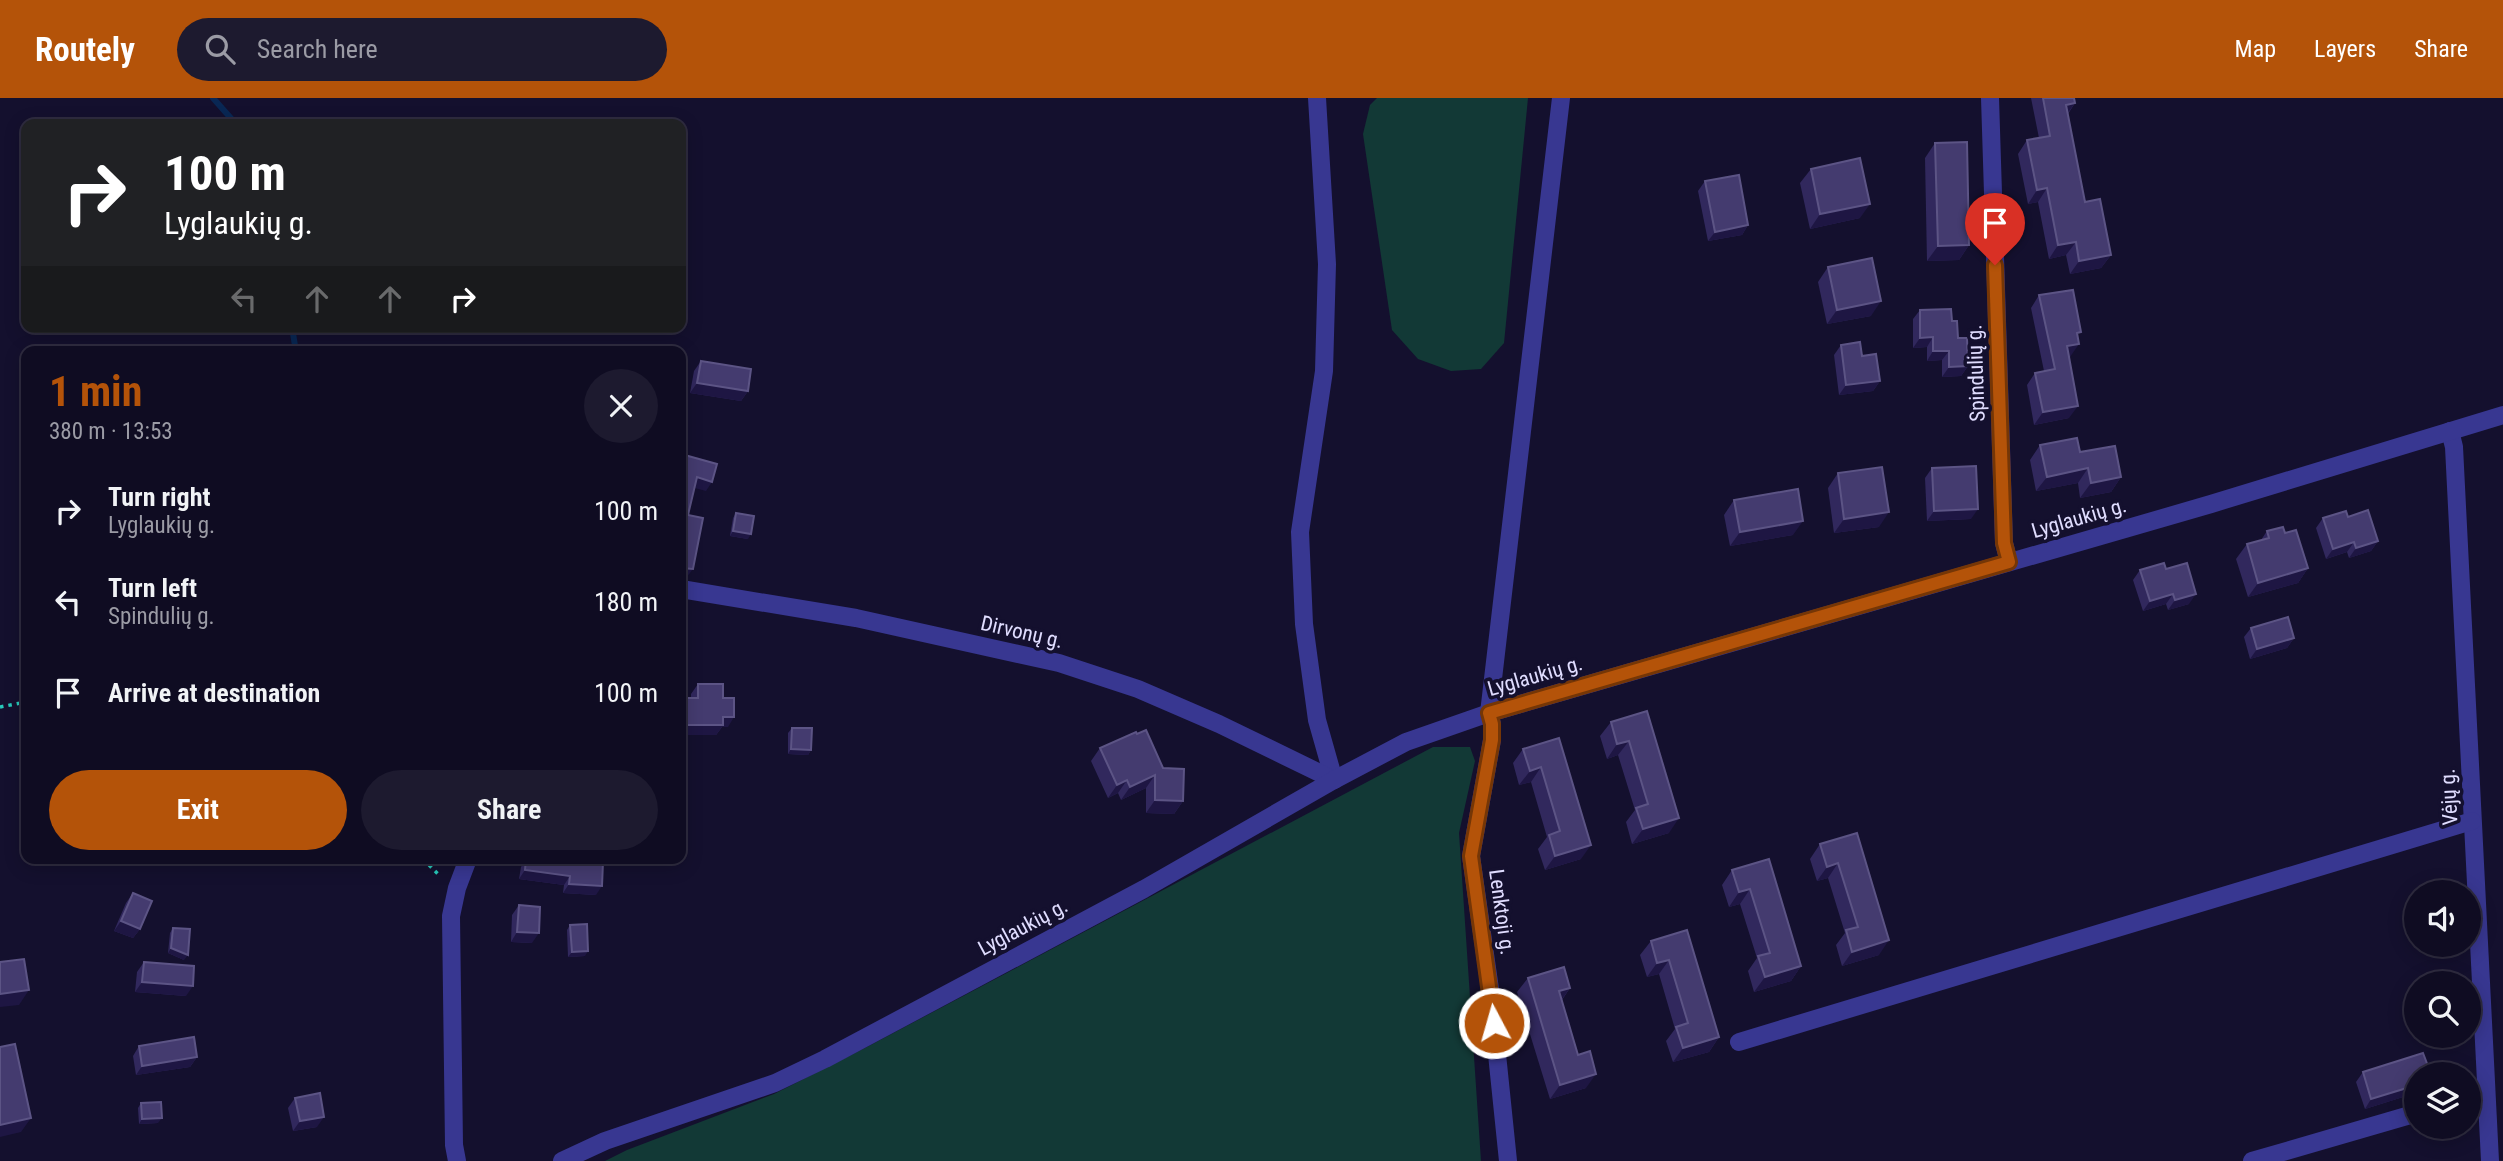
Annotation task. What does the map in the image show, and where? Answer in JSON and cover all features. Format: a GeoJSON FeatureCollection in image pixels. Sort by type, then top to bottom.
{"type":"FeatureCollection","features":[{"type":"Feature","properties":{"kind":"street"},"geometry":{"type":"LineString","coordinates":[[1317,98],[1327,264],[1324,372],[1300,532],[1304,624],[1317,720],[1334,780]]}},
{"type":"Feature","properties":{"kind":"street","name":"Lenktoji g."},"geometry":{"type":"LineString","coordinates":[[1508,1161],[1491,996],[1471,856],[1492,740],[1489,713],[1561,98]]}},
{"type":"Feature","properties":{"kind":"street","name":"Spindulių g."},"geometry":{"type":"LineString","coordinates":[[1990,98],[2004,543],[2009,562]]}},
{"type":"Feature","properties":{"kind":"street","name":"Lyglaukių g."},"geometry":{"type":"LineString","coordinates":[[562,1161],[605,1141],[775,1083],[825,1059],[1144,889],[1406,742],[1489,713],[2503,415]]}},
{"type":"Feature","properties":{"kind":"street","name":"Vėjų g."},"geometry":{"type":"LineString","coordinates":[[2450,431],[2454,447],[2472,821],[2477,1062]]}},
{"type":"Feature","properties":{"kind":"street","name":"Dirvonų g."},"geometry":{"type":"LineString","coordinates":[[686,590],[856,618],[1059,663],[1138,689],[1219,724],[1334,780]]}},
{"type":"Feature","properties":{"kind":"street"},"geometry":{"type":"LineString","coordinates":[[1739,1042],[2472,821]]}},
{"type":"Feature","properties":{"kind":"street"},"geometry":{"type":"LineString","coordinates":[[457,1161],[454,1146],[451,916],[466,864]]}},
{"type":"Feature","properties":{"kind":"street","name":"Vėjų g."},"geometry":{"type":"LineString","coordinates":[[2481,1114],[2490,1161]]}},
{"type":"Feature","properties":{"kind":"street"},"geometry":{"type":"LineString","coordinates":[[2252,1161],[2404,1117]]}},
{"type":"Feature","properties":{"kind":"path"},"geometry":{"type":"LineString","coordinates":[[0,707],[21,703]]}},
{"type":"Feature","properties":{"kind":"path"},"geometry":{"type":"LineString","coordinates":[[428,864],[440,877],[457,888]]}},
{"type":"Feature","properties":{"kind":"green space"},"geometry":{"type":"Polygon","coordinates":[[[1377,98],[1528,98],[1504,343],[1481,369],[1451,371],[1418,359],[1392,330],[1363,134],[1370,105],[1377,98]]]}},
{"type":"Feature","properties":{"kind":"green space"},"geometry":{"type":"Polygon","coordinates":[[[1433,747],[1470,747],[1475,761],[1459,833],[1481,1161],[605,1161],[627,1150],[774,1094],[1433,747]]]}},
{"type":"Feature","properties":{"kind":"building"},"geometry":{"type":"Polygon","coordinates":[[[2043,98],[2074,98],[2075,103],[2066,105],[2085,202],[2100,199],[2111,255],[2079,261],[2076,242],[2058,245],[2047,188],[2037,190],[2027,140],[2050,136],[2043,98]]]}},
{"type":"Feature","properties":{"kind":"building"},"geometry":{"type":"Polygon","coordinates":[[[1967,142],[1969,245],[1938,246],[1935,143],[1967,142]]]}},
{"type":"Feature","properties":{"kind":"building"},"geometry":{"type":"Polygon","coordinates":[[[1860,158],[1870,204],[1820,214],[1811,169],[1860,158]]]}},
{"type":"Feature","properties":{"kind":"building"},"geometry":{"type":"Polygon","coordinates":[[[1739,175],[1748,225],[1715,232],[1705,181],[1739,175]]]}},
{"type":"Feature","properties":{"kind":"building"},"geometry":{"type":"Polygon","coordinates":[[[1872,258],[1881,301],[1837,310],[1828,267],[1872,258]]]}},
{"type":"Feature","properties":{"kind":"building"},"geometry":{"type":"Polygon","coordinates":[[[2073,290],[2081,332],[2077,333],[2079,344],[2067,346],[2078,406],[2043,412],[2035,373],[2055,369],[2039,295],[2073,290]]]}},
{"type":"Feature","properties":{"kind":"building"},"geometry":{"type":"Polygon","coordinates":[[[1951,309],[1952,321],[1957,321],[1958,338],[1967,338],[1968,366],[1949,367],[1949,351],[1933,351],[1933,337],[1920,338],[1920,310],[1951,309]]]}},
{"type":"Feature","properties":{"kind":"building"},"geometry":{"type":"Polygon","coordinates":[[[1860,342],[1862,356],[1876,354],[1880,381],[1846,385],[1841,345],[1860,342]]]}},
{"type":"Feature","properties":{"kind":"building"},"geometry":{"type":"Polygon","coordinates":[[[701,361],[751,369],[748,391],[697,383],[701,361]]]}},
{"type":"Feature","properties":{"kind":"building"},"geometry":{"type":"Polygon","coordinates":[[[2077,438],[2080,452],[2115,446],[2121,477],[2091,483],[2088,468],[2047,477],[2040,445],[2077,438]]]}},
{"type":"Feature","properties":{"kind":"building"},"geometry":{"type":"Polygon","coordinates":[[[686,455],[717,464],[712,482],[697,477],[688,515],[703,518],[693,569],[686,568],[686,455]]]}},
{"type":"Feature","properties":{"kind":"building"},"geometry":{"type":"Polygon","coordinates":[[[1976,466],[1978,509],[1934,511],[1932,468],[1976,466]]]}},
{"type":"Feature","properties":{"kind":"building"},"geometry":{"type":"Polygon","coordinates":[[[1882,467],[1889,512],[1844,519],[1838,473],[1882,467]]]}},
{"type":"Feature","properties":{"kind":"building"},"geometry":{"type":"Polygon","coordinates":[[[1798,489],[1803,521],[1740,532],[1734,500],[1798,489]]]}},
{"type":"Feature","properties":{"kind":"building"},"geometry":{"type":"Polygon","coordinates":[[[2368,510],[2378,541],[2356,548],[2354,542],[2333,549],[2323,518],[2346,511],[2348,517],[2368,510]]]}},
{"type":"Feature","properties":{"kind":"building"},"geometry":{"type":"Polygon","coordinates":[[[736,513],[754,516],[751,534],[733,531],[736,513]]]}},
{"type":"Feature","properties":{"kind":"building"},"geometry":{"type":"Polygon","coordinates":[[[2283,527],[2285,533],[2296,530],[2308,568],[2258,583],[2247,544],[2269,538],[2267,531],[2283,527]]]}},
{"type":"Feature","properties":{"kind":"building"},"geometry":{"type":"Polygon","coordinates":[[[2164,563],[2166,569],[2187,563],[2196,594],[2175,600],[2173,594],[2150,601],[2140,570],[2164,563]]]}},
{"type":"Feature","properties":{"kind":"building"},"geometry":{"type":"Polygon","coordinates":[[[2288,617],[2294,638],[2257,649],[2251,628],[2288,617]]]}},
{"type":"Feature","properties":{"kind":"building"},"geometry":{"type":"Polygon","coordinates":[[[698,684],[723,684],[723,698],[734,698],[734,717],[723,717],[723,725],[686,725],[686,698],[698,698],[698,684]]]}},
{"type":"Feature","properties":{"kind":"building"},"geometry":{"type":"Polygon","coordinates":[[[1647,711],[1679,818],[1643,829],[1636,808],[1648,804],[1629,741],[1617,744],[1611,722],[1647,711]]]}},
{"type":"Feature","properties":{"kind":"building"},"geometry":{"type":"Polygon","coordinates":[[[792,728],[812,728],[811,750],[791,749],[792,728]]]}},
{"type":"Feature","properties":{"kind":"building"},"geometry":{"type":"Polygon","coordinates":[[[1146,730],[1163,768],[1184,769],[1183,801],[1155,800],[1155,775],[1130,787],[1127,780],[1117,785],[1100,748],[1146,730]]]}},
{"type":"Feature","properties":{"kind":"building"},"geometry":{"type":"Polygon","coordinates":[[[1559,738],[1591,845],[1555,856],[1549,835],[1560,831],[1541,767],[1530,771],[1523,749],[1559,738]]]}},
{"type":"Feature","properties":{"kind":"building"},"geometry":{"type":"Polygon","coordinates":[[[1857,833],[1889,940],[1852,952],[1846,930],[1858,927],[1838,863],[1827,867],[1820,844],[1857,833]]]}},
{"type":"Feature","properties":{"kind":"building"},"geometry":{"type":"Polygon","coordinates":[[[1769,859],[1801,966],[1765,977],[1758,956],[1770,953],[1750,889],[1739,892],[1732,870],[1769,859]]]}},
{"type":"Feature","properties":{"kind":"building"},"geometry":{"type":"Polygon","coordinates":[[[526,864],[603,864],[602,886],[569,884],[570,876],[525,870],[526,864]]]}},
{"type":"Feature","properties":{"kind":"building"},"geometry":{"type":"Polygon","coordinates":[[[133,893],[152,901],[140,929],[121,921],[133,893]]]}},
{"type":"Feature","properties":{"kind":"building"},"geometry":{"type":"Polygon","coordinates":[[[519,905],[540,907],[539,933],[517,932],[519,905]]]}},
{"type":"Feature","properties":{"kind":"building"},"geometry":{"type":"Polygon","coordinates":[[[587,924],[588,951],[572,952],[570,925],[587,924]]]}},
{"type":"Feature","properties":{"kind":"building"},"geometry":{"type":"Polygon","coordinates":[[[173,928],[190,929],[188,955],[171,948],[173,928]]]}},
{"type":"Feature","properties":{"kind":"building"},"geometry":{"type":"Polygon","coordinates":[[[1687,930],[1719,1037],[1683,1048],[1676,1027],[1688,1023],[1669,960],[1657,963],[1651,941],[1687,930]]]}},
{"type":"Feature","properties":{"kind":"building"},"geometry":{"type":"Polygon","coordinates":[[[24,959],[29,990],[0,994],[0,962],[24,959]]]}},
{"type":"Feature","properties":{"kind":"building"},"geometry":{"type":"Polygon","coordinates":[[[144,962],[194,966],[193,986],[142,982],[144,962]]]}},
{"type":"Feature","properties":{"kind":"building"},"geometry":{"type":"Polygon","coordinates":[[[1564,967],[1570,988],[1559,991],[1578,1055],[1590,1051],[1596,1074],[1560,1085],[1528,978],[1564,967]]]}},
{"type":"Feature","properties":{"kind":"building"},"geometry":{"type":"Polygon","coordinates":[[[194,1037],[197,1057],[142,1066],[139,1046],[194,1037]]]}},
{"type":"Feature","properties":{"kind":"building"},"geometry":{"type":"Polygon","coordinates":[[[15,1044],[31,1118],[0,1125],[0,1047],[15,1044]]]}},
{"type":"Feature","properties":{"kind":"building"},"geometry":{"type":"Polygon","coordinates":[[[2423,1053],[2426,1062],[2404,1062],[2404,1089],[2371,1099],[2363,1072],[2423,1053]]]}},
{"type":"Feature","properties":{"kind":"building"},"geometry":{"type":"Polygon","coordinates":[[[320,1093],[324,1117],[300,1121],[295,1098],[320,1093]]]}},
{"type":"Feature","properties":{"kind":"building"},"geometry":{"type":"Polygon","coordinates":[[[161,1102],[162,1118],[142,1119],[141,1103],[161,1102]]]}},
{"type":"Feature","properties":{"kind":"waterway"},"geometry":{"type":"LineString","coordinates":[[213,98],[232,119]]}},
{"type":"Feature","properties":{"kind":"waterway"},"geometry":{"type":"LineString","coordinates":[[293,333],[295,346]]}},
{"type":"Feature","properties":{"kind":"route"},"geometry":{"type":"LineString","coordinates":[[1494,1023],[1471,856],[1492,740],[1489,713],[2009,562],[2004,543],[1995,265]]}}]}
